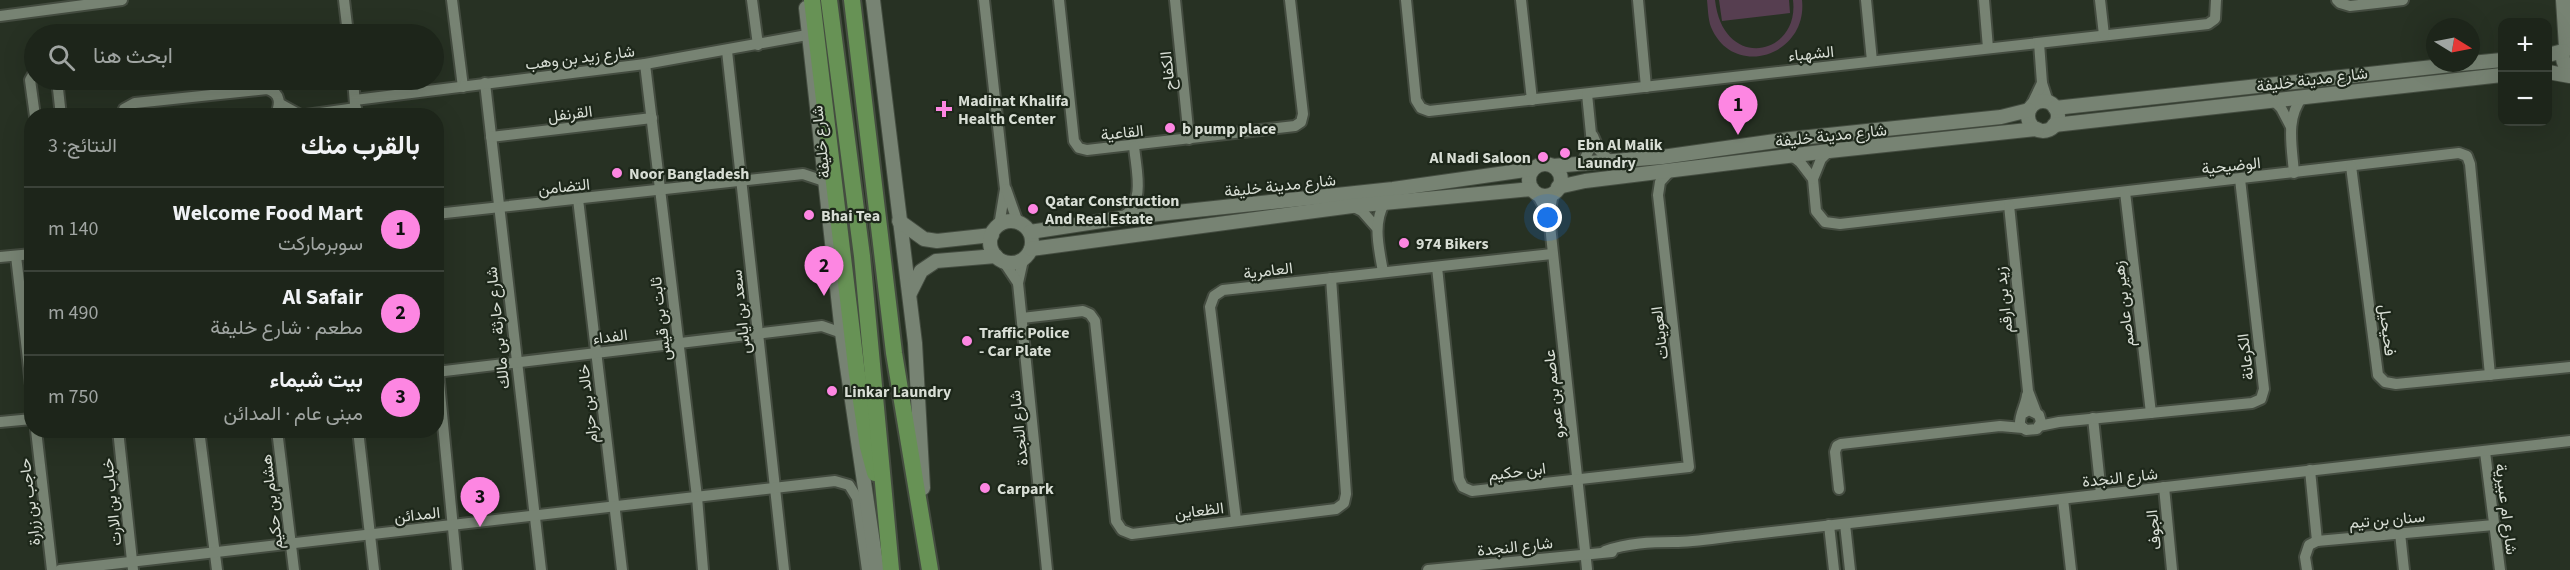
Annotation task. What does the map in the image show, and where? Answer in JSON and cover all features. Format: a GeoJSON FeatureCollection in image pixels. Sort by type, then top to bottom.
{"type":"FeatureCollection","features":[{"type":"Feature","properties":{"kind":"main road"},"geometry":{"type":"LineString","coordinates":[[812,0],[858,385],[868,447],[885,505]]}},
{"type":"Feature","properties":{"kind":"main road","name":"شارع خليفة"},"geometry":{"type":"LineString","coordinates":[[829,0],[863,268],[891,570]]}},
{"type":"Feature","properties":{"kind":"main road"},"geometry":{"type":"LineString","coordinates":[[852,0],[894,353],[930,570]]}},
{"type":"Feature","properties":{"kind":"street"},"geometry":{"type":"LineString","coordinates":[[0,16],[122,0]]}},
{"type":"Feature","properties":{"kind":"street"},"geometry":{"type":"LineString","coordinates":[[344,0],[347,24]]}},
{"type":"Feature","properties":{"kind":"street"},"geometry":{"type":"LineString","coordinates":[[452,0],[464,87]]}},
{"type":"Feature","properties":{"kind":"street"},"geometry":{"type":"LineString","coordinates":[[752,0],[758,45]]}},
{"type":"Feature","properties":{"kind":"street","name":"شارع خليفة"},"geometry":{"type":"LineString","coordinates":[[805,0],[807,35],[842,333],[877,570]]}},
{"type":"Feature","properties":{"kind":"street"},"geometry":{"type":"LineString","coordinates":[[873,0],[915,343],[924,529]]}},
{"type":"Feature","properties":{"kind":"street"},"geometry":{"type":"LineString","coordinates":[[984,0],[1005,189],[1018,223]]}},
{"type":"Feature","properties":{"kind":"street","name":"القاعية"},"geometry":{"type":"LineString","coordinates":[[1059,0],[1074,141],[1079,148],[1087,150],[1295,126],[1301,122],[1303,114],[1290,0]]}},
{"type":"Feature","properties":{"kind":"street","name":"الكفاح"},"geometry":{"type":"LineString","coordinates":[[1175,0],[1189,139]]}},
{"type":"Feature","properties":{"kind":"street","name":"الشهباء"},"geometry":{"type":"LineString","coordinates":[[1406,0],[1416,100],[1421,108],[1429,111],[2208,24],[2215,19],[2217,0]]}},
{"type":"Feature","properties":{"kind":"street"},"geometry":{"type":"LineString","coordinates":[[1521,0],[1532,100]]}},
{"type":"Feature","properties":{"kind":"street"},"geometry":{"type":"LineString","coordinates":[[1638,0],[1646,87]]}},
{"type":"Feature","properties":{"kind":"street"},"geometry":{"type":"LineString","coordinates":[[1866,0],[1872,61]]}},
{"type":"Feature","properties":{"kind":"street"},"geometry":{"type":"LineString","coordinates":[[1984,0],[1988,48]]}},
{"type":"Feature","properties":{"kind":"street"},"geometry":{"type":"LineString","coordinates":[[2100,0],[2104,35]]}},
{"type":"Feature","properties":{"kind":"street"},"geometry":{"type":"LineString","coordinates":[[2337,0],[2350,6],[2403,0]]}},
{"type":"Feature","properties":{"kind":"street"},"geometry":{"type":"LineString","coordinates":[[2563,0],[2566,47],[2562,58],[2570,74]]}},
{"type":"Feature","properties":{"kind":"street","name":"شارع زيد بن وهب"},"geometry":{"type":"LineString","coordinates":[[356,108],[484,83],[645,64],[807,35]]}},
{"type":"Feature","properties":{"kind":"street"},"geometry":{"type":"LineString","coordinates":[[2039,43],[2042,83],[2057,117],[2054,125],[2046,130],[2037,129],[2030,124],[2030,108],[2042,83]]}},
{"type":"Feature","properties":{"kind":"street"},"geometry":{"type":"LineString","coordinates":[[2552,53],[2566,47]]}},
{"type":"Feature","properties":{"kind":"street","name":"سعد بن اياس"},"geometry":{"type":"LineString","coordinates":[[727,51],[784,570]]}},
{"type":"Feature","properties":{"kind":"street","name":"شارع مدينة خليفة"},"geometry":{"type":"LineString","coordinates":[[2480,62],[2498,60]]}},
{"type":"Feature","properties":{"kind":"street","name":"ثابت بن قيس"},"geometry":{"type":"LineString","coordinates":[[645,64],[697,497],[703,570]]}},
{"type":"Feature","properties":{"kind":"street","name":"شارع مدينة خليفة"},"geometry":{"type":"LineString","coordinates":[[2052,105],[2426,67]]}},
{"type":"Feature","properties":{"kind":"street"},"geometry":{"type":"LineString","coordinates":[[2552,72],[2570,74]]}},
{"type":"Feature","properties":{"kind":"street","name":"شارع مدينة خليفة"},"geometry":{"type":"LineString","coordinates":[[2054,125],[2498,75]]}},
{"type":"Feature","properties":{"kind":"street","name":"شارع حارثة بن مالك"},"geometry":{"type":"LineString","coordinates":[[484,83],[541,570]]}},
{"type":"Feature","properties":{"kind":"street"},"geometry":{"type":"LineString","coordinates":[[31,90],[34,108]]}},
{"type":"Feature","properties":{"kind":"street"},"geometry":{"type":"LineString","coordinates":[[58,90],[60,108]]}},
{"type":"Feature","properties":{"kind":"street"},"geometry":{"type":"LineString","coordinates":[[126,108],[135,103],[258,90]]}},
{"type":"Feature","properties":{"kind":"street"},"geometry":{"type":"LineString","coordinates":[[269,90],[276,94],[280,105],[286,108]]}},
{"type":"Feature","properties":{"kind":"street"},"geometry":{"type":"LineString","coordinates":[[353,90],[356,108]]}},
{"type":"Feature","properties":{"kind":"street"},"geometry":{"type":"LineString","coordinates":[[1582,164],[1590,151],[1592,136],[1587,94]]}},
{"type":"Feature","properties":{"kind":"street"},"geometry":{"type":"LineString","coordinates":[[2294,173],[2291,127],[2296,105],[2304,96]]}},
{"type":"Feature","properties":{"kind":"street"},"geometry":{"type":"LineString","coordinates":[[2273,100],[2281,108],[2291,127]]}},
{"type":"Feature","properties":{"kind":"street"},"geometry":{"type":"LineString","coordinates":[[2030,108],[2039,101],[2052,105]]}},
{"type":"Feature","properties":{"kind":"street","name":"شارع مدينة خليفة"},"geometry":{"type":"LineString","coordinates":[[1553,166],[2001,117],[2030,108]]}},
{"type":"Feature","properties":{"kind":"street","name":"القرنفل"},"geometry":{"type":"LineString","coordinates":[[491,137],[652,118]]}},
{"type":"Feature","properties":{"kind":"street","name":"شارع مدينة خليفة"},"geometry":{"type":"LineString","coordinates":[[1556,190],[1585,181],[1639,176],[1791,155],[2037,129]]}},
{"type":"Feature","properties":{"kind":"street"},"geometry":{"type":"LineString","coordinates":[[1592,136],[1599,150],[1610,161]]}},
{"type":"Feature","properties":{"kind":"street"},"geometry":{"type":"LineString","coordinates":[[1134,146],[1138,196],[1143,205],[1160,214]]}},
{"type":"Feature","properties":{"kind":"street"},"geometry":{"type":"LineString","coordinates":[[1813,179],[1816,168],[1829,151]]}},
{"type":"Feature","properties":{"kind":"street","name":"الوضيحية"},"geometry":{"type":"LineString","coordinates":[[1813,179],[1816,211],[1825,222],[1840,224],[2459,153],[2467,156],[2470,164],[2490,375]]}},
{"type":"Feature","properties":{"kind":"street"},"geometry":{"type":"LineString","coordinates":[[1791,155],[1800,162],[1813,179]]}},
{"type":"Feature","properties":{"kind":"street"},"geometry":{"type":"LineString","coordinates":[[803,174],[814,168],[822,158]]}},
{"type":"Feature","properties":{"kind":"street"},"geometry":{"type":"LineString","coordinates":[[1541,164],[1553,166],[1560,176],[1556,190],[1545,196],[1534,192],[1528,179],[1533,169],[1541,164]]}},
{"type":"Feature","properties":{"kind":"street","name":"فحيحيل"},"geometry":{"type":"LineString","coordinates":[[2351,166],[2378,375],[2385,382],[2396,384],[2570,367]]}},
{"type":"Feature","properties":{"kind":"street","name":"شارع مدينة خليفة"},"geometry":{"type":"LineString","coordinates":[[1030,232],[1121,218],[1393,189],[1533,169]]}},
{"type":"Feature","properties":{"kind":"street"},"geometry":{"type":"LineString","coordinates":[[1658,195],[1660,182],[1669,172]]}},
{"type":"Feature","properties":{"kind":"street","name":"التضامن"},"geometry":{"type":"LineString","coordinates":[[444,213],[803,174],[824,181]]}},
{"type":"Feature","properties":{"kind":"street"},"geometry":{"type":"LineString","coordinates":[[1639,176],[1647,180],[1658,195]]}},
{"type":"Feature","properties":{"kind":"street","name":"الكرعانة"},"geometry":{"type":"LineString","coordinates":[[2038,417],[2060,422],[2252,404],[2261,399],[2264,389],[2240,179]]}},
{"type":"Feature","properties":{"kind":"street"},"geometry":{"type":"LineString","coordinates":[[1000,259],[991,243],[1005,189]]}},
{"type":"Feature","properties":{"kind":"street","name":"عاصم بن عمرو"},"geometry":{"type":"LineString","coordinates":[[1556,190],[1549,216],[1552,254],[1587,569]]}},
{"type":"Feature","properties":{"kind":"street","name":"شارع مدينة خليفة"},"geometry":{"type":"LineString","coordinates":[[1027,254],[1352,206],[1534,192]]}},
{"type":"Feature","properties":{"kind":"street","name":"عاصم بن عمرو"},"geometry":{"type":"LineString","coordinates":[[1534,192],[1549,216]]}},
{"type":"Feature","properties":{"kind":"street","name":"زهير بن عاصم"},"geometry":{"type":"LineString","coordinates":[[2125,192],[2151,413]]}},
{"type":"Feature","properties":{"kind":"street","name":"العوينات"},"geometry":{"type":"LineString","coordinates":[[1658,195],[1689,467]]}},
{"type":"Feature","properties":{"kind":"street"},"geometry":{"type":"LineString","coordinates":[[1121,218],[1130,213],[1138,196]]}},
{"type":"Feature","properties":{"kind":"street","name":"خالد بن حزام"},"geometry":{"type":"LineString","coordinates":[[578,199],[622,570]]}},
{"type":"Feature","properties":{"kind":"street"},"geometry":{"type":"LineString","coordinates":[[1383,272],[1376,227],[1380,210],[1385,202]]}},
{"type":"Feature","properties":{"kind":"street","name":"زيد بن ارقم"},"geometry":{"type":"LineString","coordinates":[[2009,205],[2028,391],[2038,417]]}},
{"type":"Feature","properties":{"kind":"street"},"geometry":{"type":"LineString","coordinates":[[1352,206],[1370,218],[1376,227]]}},
{"type":"Feature","properties":{"kind":"street"},"geometry":{"type":"LineString","coordinates":[[899,221],[924,239],[937,241],[996,230],[1008,222],[1018,223],[1030,232],[1027,254],[1011,263],[1000,259],[936,261],[921,271],[909,295]]}},
{"type":"Feature","properties":{"kind":"street","name":"شارع النجدة"},"geometry":{"type":"LineString","coordinates":[[1027,254],[1018,283],[1047,570]]}},
{"type":"Feature","properties":{"kind":"street","name":"العامرية"},"geometry":{"type":"LineString","coordinates":[[1236,520],[1210,307],[1214,296],[1223,290],[1552,254]]}},
{"type":"Feature","properties":{"kind":"street"},"geometry":{"type":"LineString","coordinates":[[0,257],[24,255]]}},
{"type":"Feature","properties":{"kind":"street"},"geometry":{"type":"LineString","coordinates":[[16,256],[24,325]]}},
{"type":"Feature","properties":{"kind":"street","name":"شارع النجدة"},"geometry":{"type":"LineString","coordinates":[[1000,259],[1018,283]]}},
{"type":"Feature","properties":{"kind":"street","name":"ابن حكيم"},"geometry":{"type":"LineString","coordinates":[[1437,267],[1459,479],[1463,487],[1472,491],[1689,467]]}},
{"type":"Feature","properties":{"kind":"street","name":"الظعاين"},"geometry":{"type":"LineString","coordinates":[[1022,318],[1083,311],[1090,314],[1095,321],[1116,521],[1122,530],[1132,534],[1336,509],[1344,503],[1346,494],[1331,278]]}},
{"type":"Feature","properties":{"kind":"street"},"geometry":{"type":"LineString","coordinates":[[822,326],[840,310]]}},
{"type":"Feature","properties":{"kind":"street","name":"الفداء"},"geometry":{"type":"LineString","coordinates":[[444,371],[822,326],[842,333]]}},
{"type":"Feature","properties":{"kind":"street","name":"زيد بن ارقم"},"geometry":{"type":"LineString","coordinates":[[2022,420],[2028,391]]}},
{"type":"Feature","properties":{"kind":"street"},"geometry":{"type":"LineString","coordinates":[[1839,489],[1835,452],[1837,446],[1841,444],[2000,426],[2022,420],[2029,410],[2038,417],[2030,431],[2022,420]]}},
{"type":"Feature","properties":{"kind":"street"},"geometry":{"type":"LineString","coordinates":[[2093,418],[2101,494]]}},
{"type":"Feature","properties":{"kind":"street"},"geometry":{"type":"LineString","coordinates":[[0,422],[24,419]]}},
{"type":"Feature","properties":{"kind":"street","name":"حاجب بن زرارة"},"geometry":{"type":"LineString","coordinates":[[37,438],[52,570]]}},
{"type":"Feature","properties":{"kind":"street","name":"خباب بن الارت"},"geometry":{"type":"LineString","coordinates":[[119,438],[133,566]]}},
{"type":"Feature","properties":{"kind":"street"},"geometry":{"type":"LineString","coordinates":[[201,438],[217,570]]}},
{"type":"Feature","properties":{"kind":"street","name":"هشام بن حكيم"},"geometry":{"type":"LineString","coordinates":[[278,438],[294,570]]}},
{"type":"Feature","properties":{"kind":"street"},"geometry":{"type":"LineString","coordinates":[[359,438],[374,570]]}},
{"type":"Feature","properties":{"kind":"street"},"geometry":{"type":"LineString","coordinates":[[444,438],[457,570]]}},
{"type":"Feature","properties":{"kind":"street","name":"شارع النجدة"},"geometry":{"type":"LineString","coordinates":[[1428,570],[1605,551],[1653,549],[1674,542],[2570,441]]}},
{"type":"Feature","properties":{"kind":"street","name":"شارع ام عبيرية"},"geometry":{"type":"LineString","coordinates":[[2485,452],[2500,570]]}},
{"type":"Feature","properties":{"kind":"street"},"geometry":{"type":"LineString","coordinates":[[2307,570],[2305,557],[2309,545],[2318,541],[2310,470]]}},
{"type":"Feature","properties":{"kind":"street","name":"المدائن"},"geometry":{"type":"LineString","coordinates":[[60,570],[133,566],[215,553],[835,481],[849,485],[857,498],[867,570]]}},
{"type":"Feature","properties":{"kind":"street","name":"الجوف"},"geometry":{"type":"LineString","coordinates":[[2164,487],[2172,570]]}},
{"type":"Feature","properties":{"kind":"street"},"geometry":{"type":"LineString","coordinates":[[2063,499],[2071,570]]}},
{"type":"Feature","properties":{"kind":"street"},"geometry":{"type":"LineString","coordinates":[[1845,524],[1850,570]]}},
{"type":"Feature","properties":{"kind":"street"},"geometry":{"type":"LineString","coordinates":[[1829,525],[1834,570]]}},
{"type":"Feature","properties":{"kind":"street","name":"سنان بن تيم"},"geometry":{"type":"LineString","coordinates":[[2318,541],[2494,525]]}},
{"type":"Feature","properties":{"kind":"street"},"geometry":{"type":"LineString","coordinates":[[2400,533],[2404,570]]}},
{"type":"Feature","properties":{"kind":"shaded area"},"geometry":{"type":"Polygon","coordinates":[[[1707,0],[1715,0],[1721,23],[1732,38],[1745,46],[1760,48],[1774,44],[1785,34],[1792,19],[1793,0],[1802,0],[1801,19],[1793,35],[1782,47],[1767,54],[1751,57],[1735,53],[1721,43],[1711,27],[1707,0]]]}},
{"type":"Feature","properties":{"kind":"shaded area"},"geometry":{"type":"Polygon","coordinates":[[[1719,0],[1789,0],[1790,13],[1722,21],[1719,0]]]}},
{"type":"Feature","properties":{"kind":"place","name":"Madinat Khalifa Health Center"},"geometry":{"type":"Point","coordinates":[944,109]}},
{"type":"Feature","properties":{"kind":"place","name":"b pump place"},"geometry":{"type":"Point","coordinates":[1170,128]}},
{"type":"Feature","properties":{"kind":"place","name":"Welcome Food Mart"},"geometry":{"type":"Point","coordinates":[1738,135]}},
{"type":"Feature","properties":{"kind":"place","name":"Ebn Al Malik Laundry"},"geometry":{"type":"Point","coordinates":[1565,153]}},
{"type":"Feature","properties":{"kind":"place","name":"Al Nadi Saloon"},"geometry":{"type":"Point","coordinates":[1543,157]}},
{"type":"Feature","properties":{"kind":"place","name":"Noor Bangladesh"},"geometry":{"type":"Point","coordinates":[617,173]}},
{"type":"Feature","properties":{"kind":"place","name":"Qatar Construction And Real Estate"},"geometry":{"type":"Point","coordinates":[1033,209]}},
{"type":"Feature","properties":{"kind":"place","name":"Bhai Tea"},"geometry":{"type":"Point","coordinates":[809,215]}},
{"type":"Feature","properties":{"kind":"place","name":"974 Bikers"},"geometry":{"type":"Point","coordinates":[1404,243]}},
{"type":"Feature","properties":{"kind":"place","name":"Al Safair"},"geometry":{"type":"Point","coordinates":[824,296]}},
{"type":"Feature","properties":{"kind":"place","name":"Traffic Police - Car Plate"},"geometry":{"type":"Point","coordinates":[967,341]}},
{"type":"Feature","properties":{"kind":"place","name":"Linkar Laundry"},"geometry":{"type":"Point","coordinates":[832,391]}},
{"type":"Feature","properties":{"kind":"place","name":"Carpark"},"geometry":{"type":"Point","coordinates":[985,488]}},
{"type":"Feature","properties":{"kind":"place","name":"بيت شيماء"},"geometry":{"type":"Point","coordinates":[480,527]}}]}
